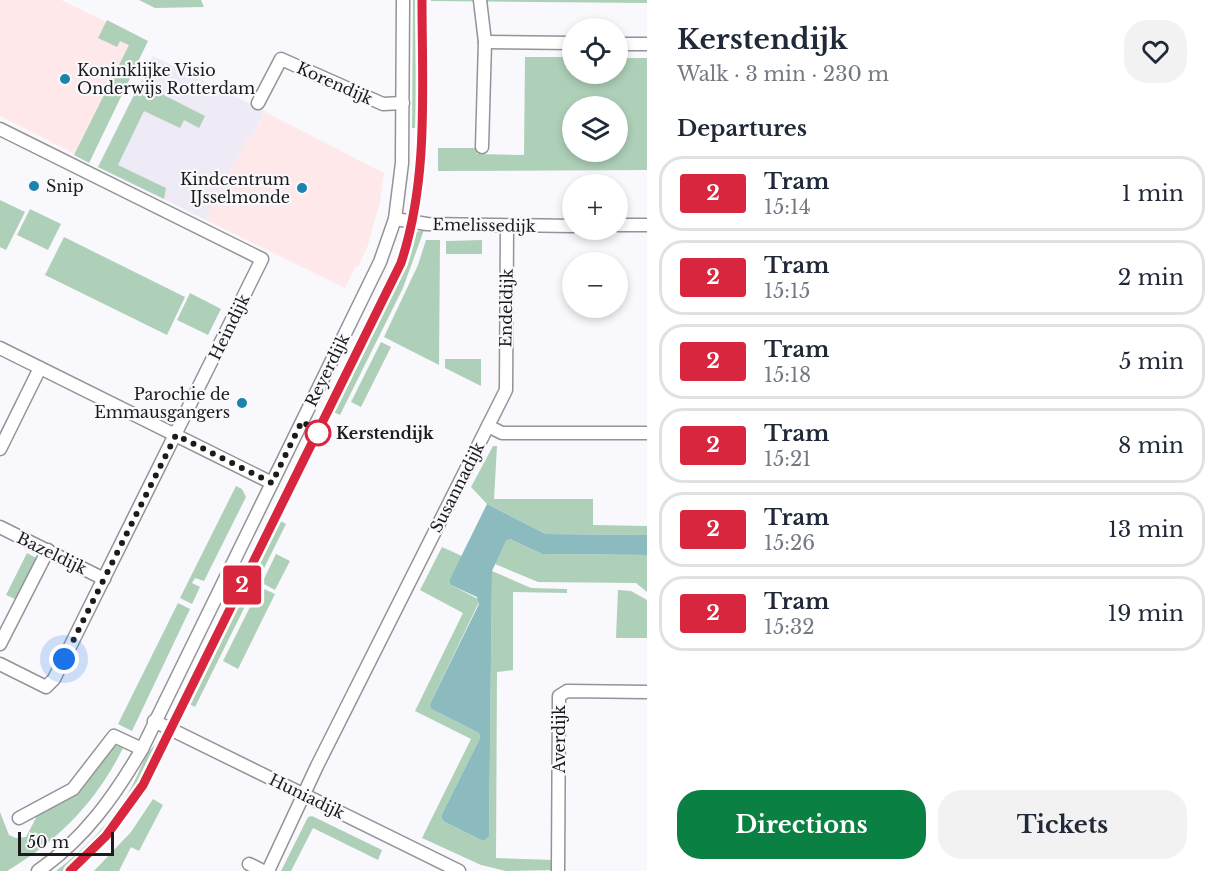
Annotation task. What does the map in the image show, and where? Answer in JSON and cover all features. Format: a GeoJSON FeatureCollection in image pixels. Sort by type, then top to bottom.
{"type":"FeatureCollection","features":[{"type":"Feature","properties":{"kind":"street","name":"Reyerdijk"},"geometry":{"type":"LineString","coordinates":[[38,871],[60,856],[92,824],[117,790],[142,749],[380,262],[395,219],[402,163],[403,0]]}},
{"type":"Feature","properties":{"kind":"street"},"geometry":{"type":"LineString","coordinates":[[480,0],[485,42],[482,147]]}},
{"type":"Feature","properties":{"kind":"street"},"geometry":{"type":"LineString","coordinates":[[485,42],[562,43]]}},
{"type":"Feature","properties":{"kind":"street"},"geometry":{"type":"LineString","coordinates":[[628,44],[647,44]]}},
{"type":"Feature","properties":{"kind":"street","name":"Korendijk"},"geometry":{"type":"LineString","coordinates":[[258,103],[281,59],[384,104],[403,104]]}},
{"type":"Feature","properties":{"kind":"street","name":"Heindijk"},"geometry":{"type":"LineString","coordinates":[[0,129],[262,259],[54,679],[46,687],[0,664]]}},
{"type":"Feature","properties":{"kind":"street","name":"Emelissedijk"},"geometry":{"type":"LineString","coordinates":[[395,219],[420,224],[562,226]]}},
{"type":"Feature","properties":{"kind":"street"},"geometry":{"type":"LineString","coordinates":[[628,225],[647,225]]}},
{"type":"Feature","properties":{"kind":"street","name":"Endeldijk"},"geometry":{"type":"LineString","coordinates":[[506,390],[507,227]]}},
{"type":"Feature","properties":{"kind":"street"},"geometry":{"type":"LineString","coordinates":[[0,348],[272,483]]}},
{"type":"Feature","properties":{"kind":"street"},"geometry":{"type":"LineString","coordinates":[[0,449],[40,368]]}},
{"type":"Feature","properties":{"kind":"street","name":"Susannadijk"},"geometry":{"type":"LineString","coordinates":[[305,795],[506,390]]}},
{"type":"Feature","properties":{"kind":"street"},"geometry":{"type":"LineString","coordinates":[[488,426],[502,433],[647,433]]}},
{"type":"Feature","properties":{"kind":"street","name":"Bazeldijk"},"geometry":{"type":"LineString","coordinates":[[0,527],[104,579]]}},
{"type":"Feature","properties":{"kind":"street"},"geometry":{"type":"LineString","coordinates":[[0,644],[48,550]]}},
{"type":"Feature","properties":{"kind":"street","name":"Averdijk"},"geometry":{"type":"LineString","coordinates":[[558,871],[560,696],[567,691],[647,692]]}},
{"type":"Feature","properties":{"kind":"street","name":"Huniadijk"},"geometry":{"type":"LineString","coordinates":[[154,721],[459,871]]}},
{"type":"Feature","properties":{"kind":"street"},"geometry":{"type":"LineString","coordinates":[[19,818],[73,789],[89,772],[114,735],[142,749]]}},
{"type":"Feature","properties":{"kind":"street"},"geometry":{"type":"LineString","coordinates":[[268,871],[305,795]]}},
{"type":"Feature","properties":{"kind":"street"},"geometry":{"type":"LineString","coordinates":[[249,864],[263,871]]}},
{"type":"Feature","properties":{"kind":"shaded area","name":"Koninklijke Visio Onderwijs Rotterdam"},"geometry":{"type":"Polygon","coordinates":[[[0,0],[61,0],[147,42],[89,161],[0,116],[0,0]]]}},
{"type":"Feature","properties":{"kind":"shaded area"},"geometry":{"type":"Polygon","coordinates":[[[153,56],[265,111],[251,139],[247,138],[206,220],[98,167],[153,56]]]}},
{"type":"Feature","properties":{"kind":"shaded area","name":"Kindcentrum IJsselmonde"},"geometry":{"type":"Polygon","coordinates":[[[265,112],[384,173],[380,202],[368,245],[345,288],[206,220],[247,137],[251,139],[265,112]]]}},
{"type":"Feature","properties":{"kind":"green space"},"geometry":{"type":"Polygon","coordinates":[[[139,0],[201,0],[204,7],[155,8],[139,0]]]}},
{"type":"Feature","properties":{"kind":"green space"},"geometry":{"type":"Polygon","coordinates":[[[413,0],[420,0],[419,128],[412,128],[413,0]]]}},
{"type":"Feature","properties":{"kind":"green space"},"geometry":{"type":"Polygon","coordinates":[[[431,0],[647,0],[647,3],[431,1],[431,0]]]}},
{"type":"Feature","properties":{"kind":"green space"},"geometry":{"type":"Polygon","coordinates":[[[107,20],[148,41],[89,163],[74,155],[129,45],[120,41],[117,47],[98,38],[107,20]]]}},
{"type":"Feature","properties":{"kind":"green space"},"geometry":{"type":"Polygon","coordinates":[[[525,57],[562,57],[562,84],[628,84],[628,58],[647,58],[647,170],[438,171],[438,148],[476,148],[477,154],[524,155],[525,57]]]}},
{"type":"Feature","properties":{"kind":"green space"},"geometry":{"type":"Polygon","coordinates":[[[140,83],[205,116],[199,128],[184,120],[180,128],[144,111],[118,165],[166,188],[164,199],[98,167],[140,83]]]}},
{"type":"Feature","properties":{"kind":"green space"},"geometry":{"type":"Polygon","coordinates":[[[0,200],[25,212],[6,250],[0,247],[0,200]]]}},
{"type":"Feature","properties":{"kind":"green space"},"geometry":{"type":"Polygon","coordinates":[[[30,209],[61,224],[48,250],[17,235],[30,209]]]}},
{"type":"Feature","properties":{"kind":"green space"},"geometry":{"type":"Polygon","coordinates":[[[424,230],[403,288],[340,415],[327,409],[390,281],[407,234],[424,230]]]}},
{"type":"Feature","properties":{"kind":"green space"},"geometry":{"type":"Polygon","coordinates":[[[64,237],[185,297],[167,335],[45,275],[64,237]]]}},
{"type":"Feature","properties":{"kind":"green space"},"geometry":{"type":"Polygon","coordinates":[[[426,240],[440,240],[439,365],[384,337],[418,265],[426,240]]]}},
{"type":"Feature","properties":{"kind":"green space"},"geometry":{"type":"Polygon","coordinates":[[[482,240],[482,254],[446,254],[446,241],[482,240]]]}},
{"type":"Feature","properties":{"kind":"green space"},"geometry":{"type":"Polygon","coordinates":[[[190,293],[221,309],[208,335],[177,320],[190,293]]]}},
{"type":"Feature","properties":{"kind":"green space"},"geometry":{"type":"Polygon","coordinates":[[[381,342],[391,347],[361,407],[351,402],[381,342]]]}},
{"type":"Feature","properties":{"kind":"green space"},"geometry":{"type":"Polygon","coordinates":[[[445,359],[481,359],[481,386],[445,368],[445,359]]]}},
{"type":"Feature","properties":{"kind":"green space"},"geometry":{"type":"Polygon","coordinates":[[[493,446],[497,446],[494,499],[593,499],[593,525],[647,526],[647,535],[546,534],[487,504],[471,487],[493,446]]]}},
{"type":"Feature","properties":{"kind":"green space"},"geometry":{"type":"Polygon","coordinates":[[[236,486],[242,489],[246,497],[204,581],[195,578],[192,583],[200,587],[192,604],[180,598],[236,486]]]}},
{"type":"Feature","properties":{"kind":"green space"},"geometry":{"type":"Polygon","coordinates":[[[273,517],[286,524],[195,707],[182,700],[273,517]]]}},
{"type":"Feature","properties":{"kind":"green space"},"geometry":{"type":"Polygon","coordinates":[[[510,539],[542,554],[647,555],[647,592],[636,583],[538,582],[495,564],[506,541],[510,539]]]}},
{"type":"Feature","properties":{"kind":"green space"},"geometry":{"type":"Polygon","coordinates":[[[442,547],[462,556],[449,581],[451,585],[480,600],[430,704],[431,709],[479,733],[480,738],[441,816],[443,821],[483,841],[489,837],[492,571],[531,588],[567,589],[567,593],[513,592],[513,670],[497,672],[496,858],[554,860],[553,870],[506,871],[481,865],[422,838],[471,739],[415,711],[463,613],[420,590],[442,547]]]}},
{"type":"Feature","properties":{"kind":"green space"},"geometry":{"type":"Polygon","coordinates":[[[27,553],[38,559],[17,600],[6,595],[27,553]]]}},
{"type":"Feature","properties":{"kind":"green space"},"geometry":{"type":"Polygon","coordinates":[[[276,554],[290,561],[275,590],[262,583],[276,554]]]}},
{"type":"Feature","properties":{"kind":"green space"},"geometry":{"type":"Polygon","coordinates":[[[260,587],[275,594],[238,669],[223,661],[260,587]]]}},
{"type":"Feature","properties":{"kind":"green space"},"geometry":{"type":"Polygon","coordinates":[[[618,590],[631,591],[647,600],[647,638],[616,638],[618,590]]]}},
{"type":"Feature","properties":{"kind":"green space"},"geometry":{"type":"Polygon","coordinates":[[[178,603],[190,609],[132,731],[118,724],[178,603]]]}},
{"type":"Feature","properties":{"kind":"green space"},"geometry":{"type":"Polygon","coordinates":[[[164,740],[133,794],[96,842],[66,871],[56,871],[79,852],[111,818],[128,793],[150,751],[158,742],[164,740]]]}},
{"type":"Feature","properties":{"kind":"green space"},"geometry":{"type":"Polygon","coordinates":[[[114,745],[123,748],[113,767],[74,818],[43,847],[7,871],[0,871],[0,812],[9,835],[16,838],[26,837],[38,814],[79,789],[114,745]]]}},
{"type":"Feature","properties":{"kind":"green space"},"geometry":{"type":"Polygon","coordinates":[[[153,799],[163,805],[139,851],[131,847],[119,871],[94,871],[131,832],[153,799]]]}},
{"type":"Feature","properties":{"kind":"green space"},"geometry":{"type":"Polygon","coordinates":[[[312,816],[382,850],[378,860],[313,828],[291,871],[281,871],[308,817],[312,816]]]}},
{"type":"Feature","properties":{"kind":"water"},"geometry":{"type":"Polygon","coordinates":[[[487,504],[546,534],[647,535],[647,555],[542,554],[510,539],[506,541],[492,571],[489,837],[483,841],[443,821],[441,816],[480,738],[479,733],[431,709],[430,704],[479,604],[477,597],[451,585],[449,581],[487,504]]]}},
{"type":"Feature","properties":{"kind":"tram line"},"geometry":{"type":"LineString","coordinates":[[70,871],[106,836],[143,785],[401,263],[417,199],[420,166],[423,100],[422,0]]}},
{"type":"Feature","properties":{"kind":"tram line","name":"2"},"geometry":{"type":"LineString","coordinates":[[70,871],[106,836],[143,785],[401,263],[410,236],[420,182],[422,0]]}},
{"type":"Feature","properties":{"kind":"place","name":"Koninklijke Visio Onderwijs Rotterdam"},"geometry":{"type":"Point","coordinates":[65,79]}},
{"type":"Feature","properties":{"kind":"place","name":"Snip"},"geometry":{"type":"Point","coordinates":[34,186]}},
{"type":"Feature","properties":{"kind":"place","name":"Kindcentrum IJsselmonde"},"geometry":{"type":"Point","coordinates":[302,188]}},
{"type":"Feature","properties":{"kind":"place","name":"Parochie de Emmausgangers"},"geometry":{"type":"Point","coordinates":[242,403]}},
{"type":"Feature","properties":{"kind":"place","name":"Kerstendijk"},"geometry":{"type":"Point","coordinates":[318,433]}},
{"type":"Feature","properties":{"kind":"route"},"geometry":{"type":"LineString","coordinates":[[64,659],[176,435],[272,483],[302,421],[318,433]]}}]}
